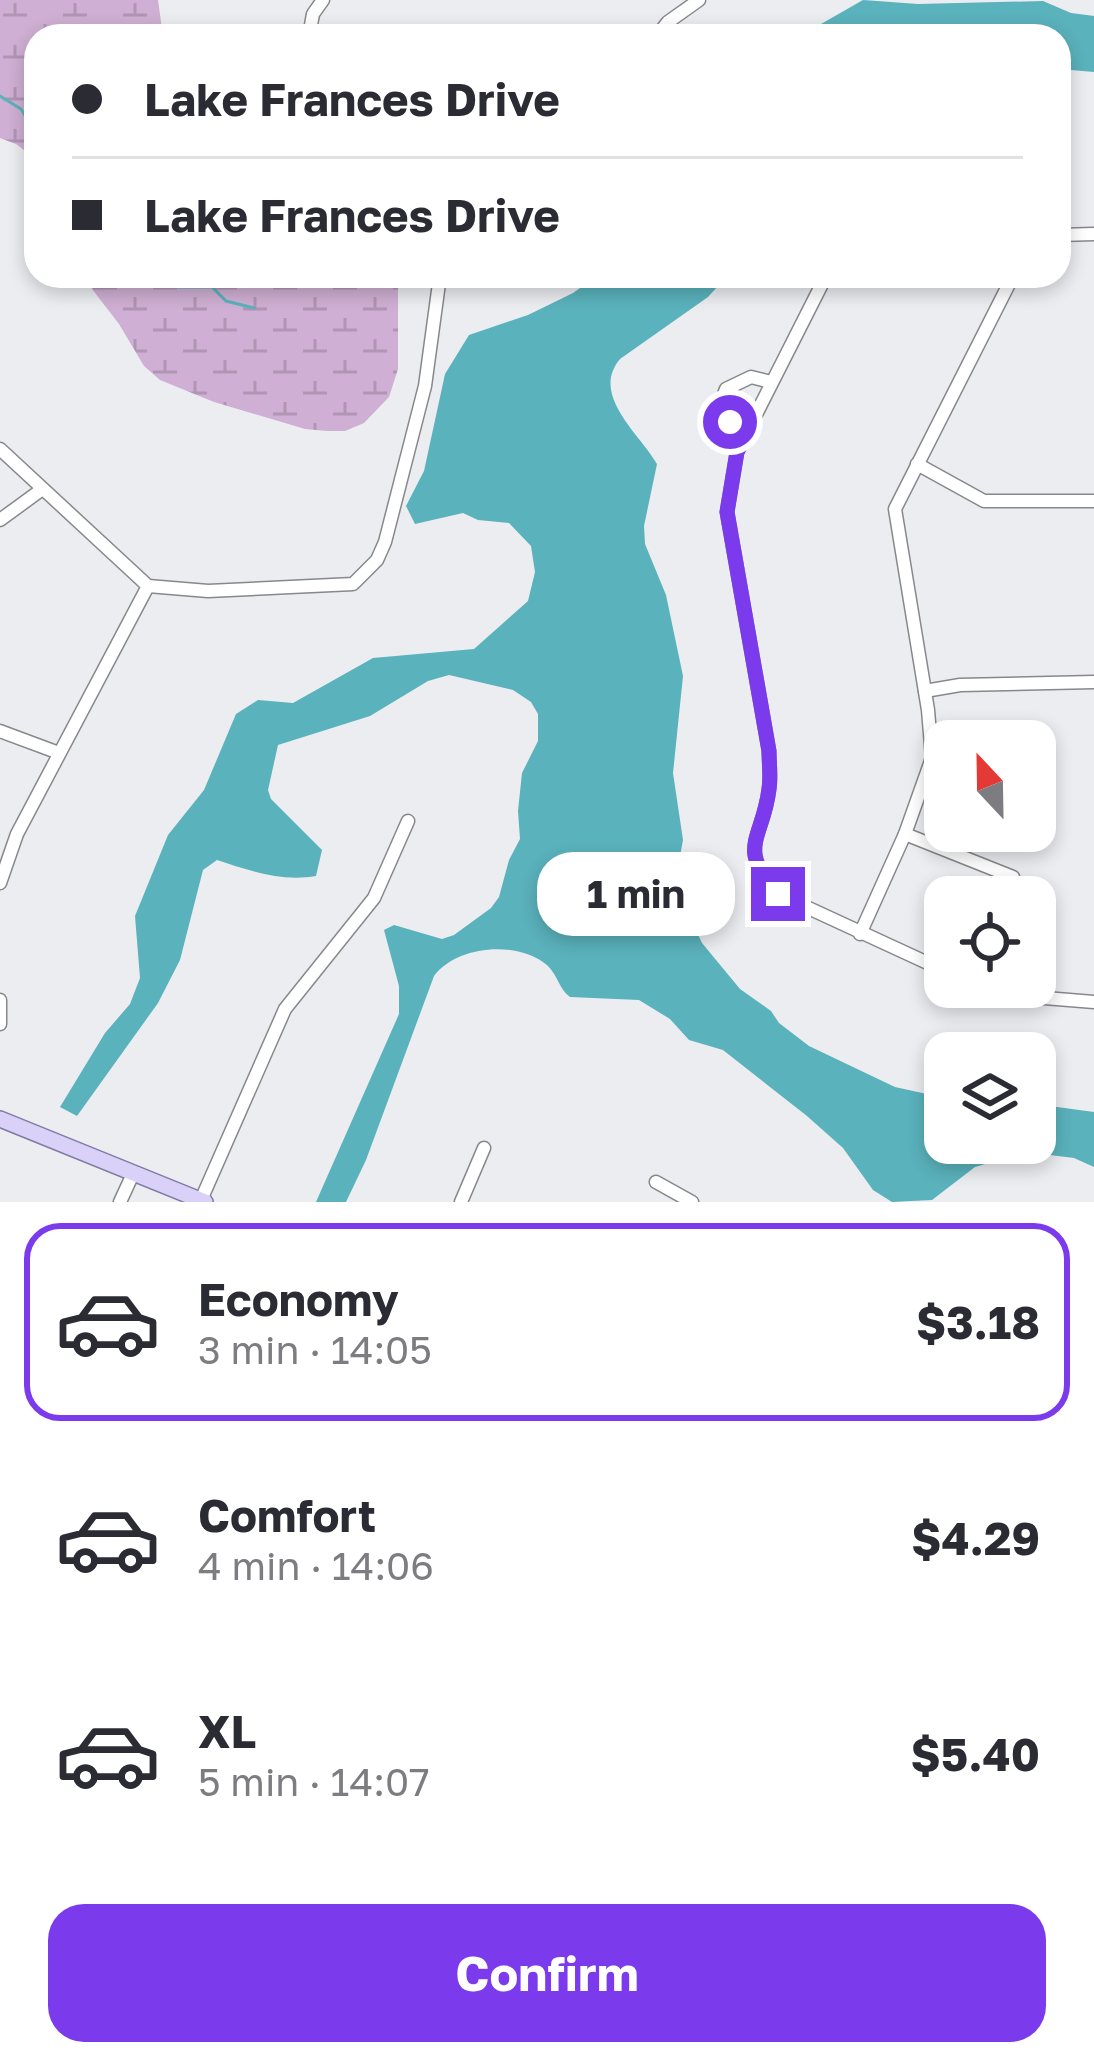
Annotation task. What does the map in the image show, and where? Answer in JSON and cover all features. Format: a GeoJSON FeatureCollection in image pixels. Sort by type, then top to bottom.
{"type":"FeatureCollection","features":[{"type":"Feature","properties":{"kind":"main road"},"geometry":{"type":"LineString","coordinates":[[0,1119],[202,1201]]}},
{"type":"Feature","properties":{"kind":"street"},"geometry":{"type":"LineString","coordinates":[[666,24],[699,0]]}},
{"type":"Feature","properties":{"kind":"street"},"geometry":{"type":"LineString","coordinates":[[0,449],[148,586],[208,591],[352,584],[366,574],[385,542],[425,386],[438,288]]}},
{"type":"Feature","properties":{"kind":"street"},"geometry":{"type":"LineString","coordinates":[[820,288],[737,452],[727,512],[769,751],[769,791],[752,856],[778,894],[924,962]]}},
{"type":"Feature","properties":{"kind":"street"},"geometry":{"type":"LineString","coordinates":[[860,934],[905,835],[932,758],[895,509],[1007,288]]}},
{"type":"Feature","properties":{"kind":"street"},"geometry":{"type":"LineString","coordinates":[[745,436],[725,416],[726,389],[751,377],[771,382]]}},
{"type":"Feature","properties":{"kind":"street"},"geometry":{"type":"LineString","coordinates":[[916,464],[984,501],[1094,501]]}},
{"type":"Feature","properties":{"kind":"street"},"geometry":{"type":"LineString","coordinates":[[0,520],[40,490]]}},
{"type":"Feature","properties":{"kind":"street"},"geometry":{"type":"LineString","coordinates":[[0,883],[17,834],[148,586]]}},
{"type":"Feature","properties":{"kind":"street"},"geometry":{"type":"LineString","coordinates":[[925,691],[960,685],[1094,682]]}},
{"type":"Feature","properties":{"kind":"street"},"geometry":{"type":"LineString","coordinates":[[0,730],[59,753]]}},
{"type":"Feature","properties":{"kind":"street"},"geometry":{"type":"LineString","coordinates":[[202,1201],[285,1009],[374,898],[408,821]]}},
{"type":"Feature","properties":{"kind":"street"},"geometry":{"type":"LineString","coordinates":[[905,835],[1008,876]]}},
{"type":"Feature","properties":{"kind":"street"},"geometry":{"type":"LineString","coordinates":[[1056,999],[1094,1002]]}},
{"type":"Feature","properties":{"kind":"street"},"geometry":{"type":"LineString","coordinates":[[0,1000],[0,1024]]}},
{"type":"Feature","properties":{"kind":"street"},"geometry":{"type":"LineString","coordinates":[[460,1202],[484,1148]]}},
{"type":"Feature","properties":{"kind":"street"},"geometry":{"type":"LineString","coordinates":[[120,1202],[132,1176]]}},
{"type":"Feature","properties":{"kind":"street"},"geometry":{"type":"LineString","coordinates":[[656,1182],[692,1202]]}},
{"type":"Feature","properties":{"kind":"green space"},"geometry":{"type":"Polygon","coordinates":[[[0,0],[158,0],[161,24],[24,24],[24,150],[0,138],[0,0]]]}},
{"type":"Feature","properties":{"kind":"green space"},"geometry":{"type":"Polygon","coordinates":[[[91,288],[398,288],[398,369],[389,397],[364,423],[345,431],[305,429],[160,380],[144,366],[91,288]]]}},
{"type":"Feature","properties":{"kind":"water"},"geometry":{"type":"Polygon","coordinates":[[[863,0],[918,4],[1043,1],[1071,13],[1094,16],[1094,72],[1071,70],[1071,24],[821,24],[863,0]]]}},
{"type":"Feature","properties":{"kind":"water"},"geometry":{"type":"Polygon","coordinates":[[[580,288],[716,288],[620,359],[611,386],[620,413],[657,464],[644,526],[645,544],[666,595],[683,676],[673,773],[683,840],[677,872],[679,894],[702,943],[740,989],[771,1011],[779,1023],[809,1046],[895,1087],[924,1093],[924,1164],[985,1164],[932,1200],[892,1202],[873,1190],[843,1148],[807,1116],[723,1050],[689,1040],[670,1019],[639,1000],[570,997],[548,966],[536,958],[489,950],[457,958],[434,976],[346,1202],[316,1202],[399,1014],[399,986],[384,930],[394,925],[442,939],[454,935],[499,897],[520,839],[522,773],[538,741],[538,714],[531,702],[513,690],[449,675],[428,681],[370,716],[278,745],[268,790],[271,799],[322,850],[316,876],[278,876],[217,860],[203,870],[180,960],[158,1003],[77,1116],[60,1107],[105,1033],[130,1004],[140,978],[135,916],[168,835],[204,790],[236,714],[258,700],[293,703],[373,658],[474,649],[528,601],[535,572],[531,546],[509,523],[478,520],[463,513],[415,524],[406,506],[424,471],[445,374],[469,335],[528,315],[580,288]]]}},
{"type":"Feature","properties":{"kind":"water"},"geometry":{"type":"Polygon","coordinates":[[[1056,1107],[1094,1112],[1094,1167],[1056,1156],[1056,1107]]]}},
{"type":"Feature","properties":{"kind":"waterway"},"geometry":{"type":"LineString","coordinates":[[0,96],[24,114]]}},
{"type":"Feature","properties":{"kind":"waterway"},"geometry":{"type":"LineString","coordinates":[[213,288],[226,301],[254,308]]}},
{"type":"Feature","properties":{"kind":"route"},"geometry":{"type":"LineString","coordinates":[[730,422],[745,436],[737,452],[727,512],[769,751],[769,791],[752,856],[778,894]]}}]}
